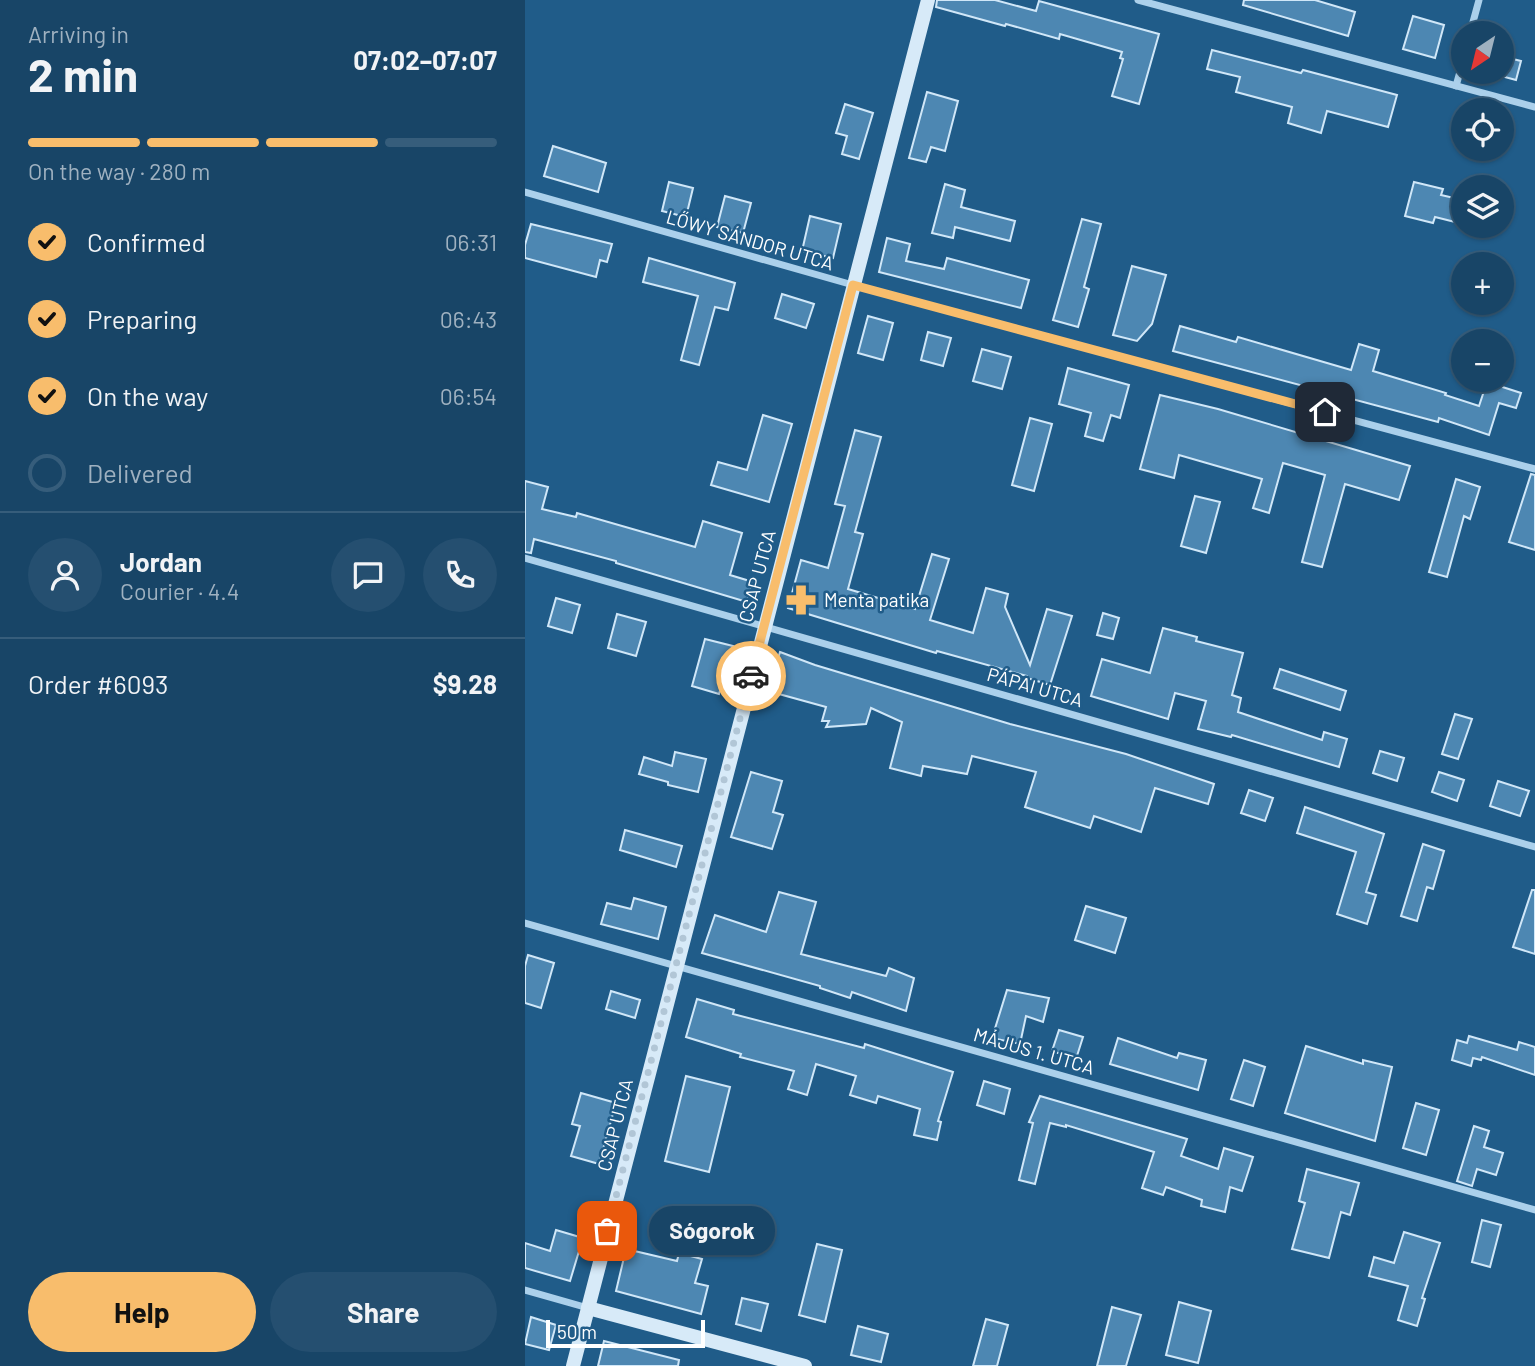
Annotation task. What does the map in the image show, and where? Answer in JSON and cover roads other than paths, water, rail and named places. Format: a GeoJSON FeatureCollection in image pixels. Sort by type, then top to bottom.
{"type":"FeatureCollection","features":[{"type":"Feature","properties":{"kind":"street","name":"CSAP UTCA"},"geometry":{"type":"LineString","coordinates":[[573,1366],[928,0]]}},
{"type":"Feature","properties":{"kind":"street"},"geometry":{"type":"LineString","coordinates":[[1138,0],[1535,107]]}},
{"type":"Feature","properties":{"kind":"street"},"geometry":{"type":"LineString","coordinates":[[1473,21],[1479,0]]}},
{"type":"Feature","properties":{"kind":"street","name":"LŐWY SÁNDOR UTCA"},"geometry":{"type":"LineString","coordinates":[[525,192],[853,285],[1535,469]]}},
{"type":"Feature","properties":{"kind":"street","name":"PÁPAI UTCA"},"geometry":{"type":"LineString","coordinates":[[525,558],[1535,847]]}},
{"type":"Feature","properties":{"kind":"street","name":"MÁJUS 1. UTCA"},"geometry":{"type":"LineString","coordinates":[[525,923],[1535,1210]]}},
{"type":"Feature","properties":{"kind":"street"},"geometry":{"type":"LineString","coordinates":[[525,1290],[804,1366]]}},
{"type":"Feature","properties":{"kind":"place","name":"Menta patika"},"geometry":{"type":"Point","coordinates":[801,600]}},
{"type":"Feature","properties":{"kind":"place","name":"Sógorok"},"geometry":{"type":"Point","coordinates":[607,1231]}}]}
